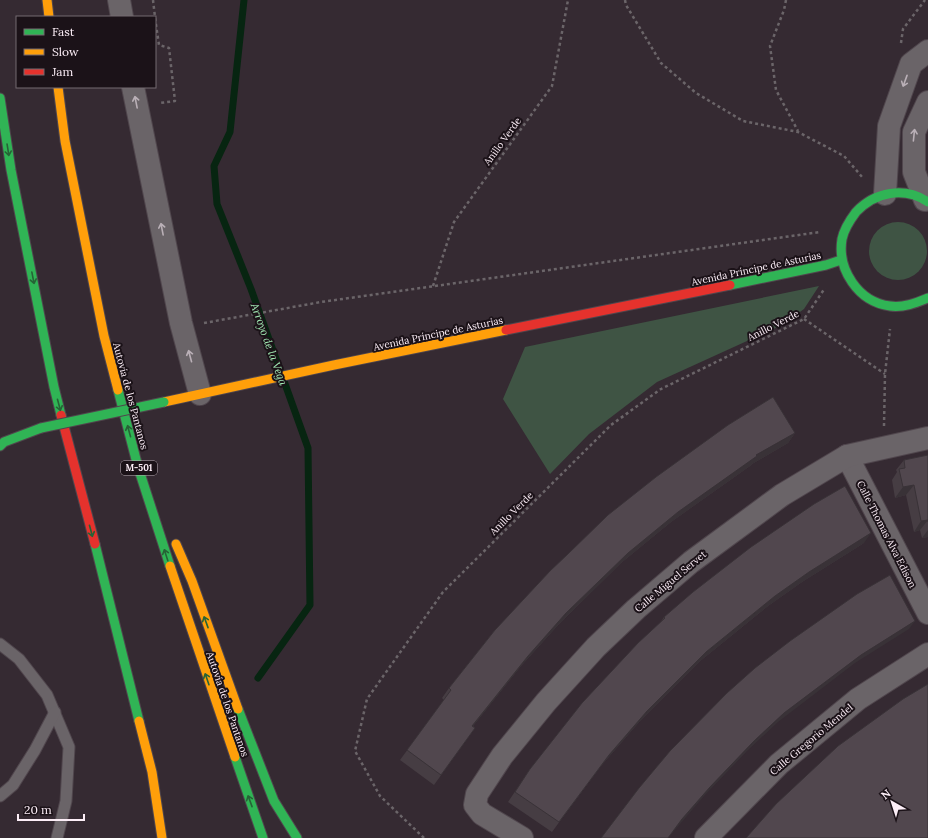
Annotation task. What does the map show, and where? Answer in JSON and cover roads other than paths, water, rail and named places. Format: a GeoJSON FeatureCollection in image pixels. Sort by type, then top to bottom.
{"type":"FeatureCollection","features":[{"type":"Feature","properties":{"kind":"main road"},"geometry":{"type":"LineString","coordinates":[[47,0],[49,16]]}},
{"type":"Feature","properties":{"kind":"main road","name":"Autovía de los Pantanos"},"geometry":{"type":"LineString","coordinates":[[58,88],[65,141],[104,336],[138,467],[182,605],[263,838]]}},
{"type":"Feature","properties":{"kind":"main road"},"geometry":{"type":"LineString","coordinates":[[0,98],[11,170],[54,387],[152,772],[162,838]]}},
{"type":"Feature","properties":{"kind":"main road"},"geometry":{"type":"LineString","coordinates":[[927,201],[911,194],[898,193],[876,188],[869,200],[855,211],[846,226],[840,243],[841,260],[847,278],[859,292],[874,302],[893,307],[911,305],[928,298]]}},
{"type":"Feature","properties":{"kind":"main road","name":"Avenida Príncipe de Asturias"},"geometry":{"type":"LineString","coordinates":[[7,432],[41,428],[334,365],[826,265],[841,260]]}},
{"type":"Feature","properties":{"kind":"main road","name":"Avenida Príncipe de Asturias"},"geometry":{"type":"LineString","coordinates":[[0,446],[4,442],[41,428]]}},
{"type":"Feature","properties":{"kind":"main road"},"geometry":{"type":"LineString","coordinates":[[138,467],[164,517]]}},
{"type":"Feature","properties":{"kind":"main road"},"geometry":{"type":"LineString","coordinates":[[173,538],[192,581],[251,744],[274,801],[297,838]]}},
{"type":"Feature","properties":{"kind":"street"},"geometry":{"type":"LineString","coordinates":[[119,0],[122,16]]}},
{"type":"Feature","properties":{"kind":"street"},"geometry":{"type":"LineString","coordinates":[[876,188],[889,126],[911,64],[928,51]]}},
{"type":"Feature","properties":{"kind":"street"},"geometry":{"type":"LineString","coordinates":[[133,88],[181,323],[200,394]]}},
{"type":"Feature","properties":{"kind":"street"},"geometry":{"type":"LineString","coordinates":[[927,201],[914,172],[914,132],[928,102]]}},
{"type":"Feature","properties":{"kind":"street","name":"Calle Miguel Servet"},"geometry":{"type":"LineString","coordinates":[[522,838],[482,814],[475,804],[477,794],[502,756],[546,702],[596,647],[636,609],[691,562],[782,495],[846,456],[928,438]]}},
{"type":"Feature","properties":{"kind":"street","name":"Calle Thomas Alva Edison"},"geometry":{"type":"LineString","coordinates":[[846,456],[928,613]]}},
{"type":"Feature","properties":{"kind":"street","name":"Calle Gregorio Mendel"},"geometry":{"type":"LineString","coordinates":[[706,838],[779,764],[858,699],[928,654]]}},
{"type":"Feature","properties":{"kind":"lane"},"geometry":{"type":"LineString","coordinates":[[0,644],[19,659],[47,695],[69,747],[66,801],[57,838]]}},
{"type":"Feature","properties":{"kind":"lane"},"geometry":{"type":"LineString","coordinates":[[0,651],[19,659]]}},
{"type":"Feature","properties":{"kind":"lane"},"geometry":{"type":"LineString","coordinates":[[0,796],[13,785],[35,750],[55,712]]}},
{"type":"Feature","properties":{"kind":"waterway","name":"Arroyo de la Vega"},"geometry":{"type":"LineString","coordinates":[[244,0],[230,132],[214,166],[217,204],[251,289],[308,448],[310,605],[258,678]]}}]}
